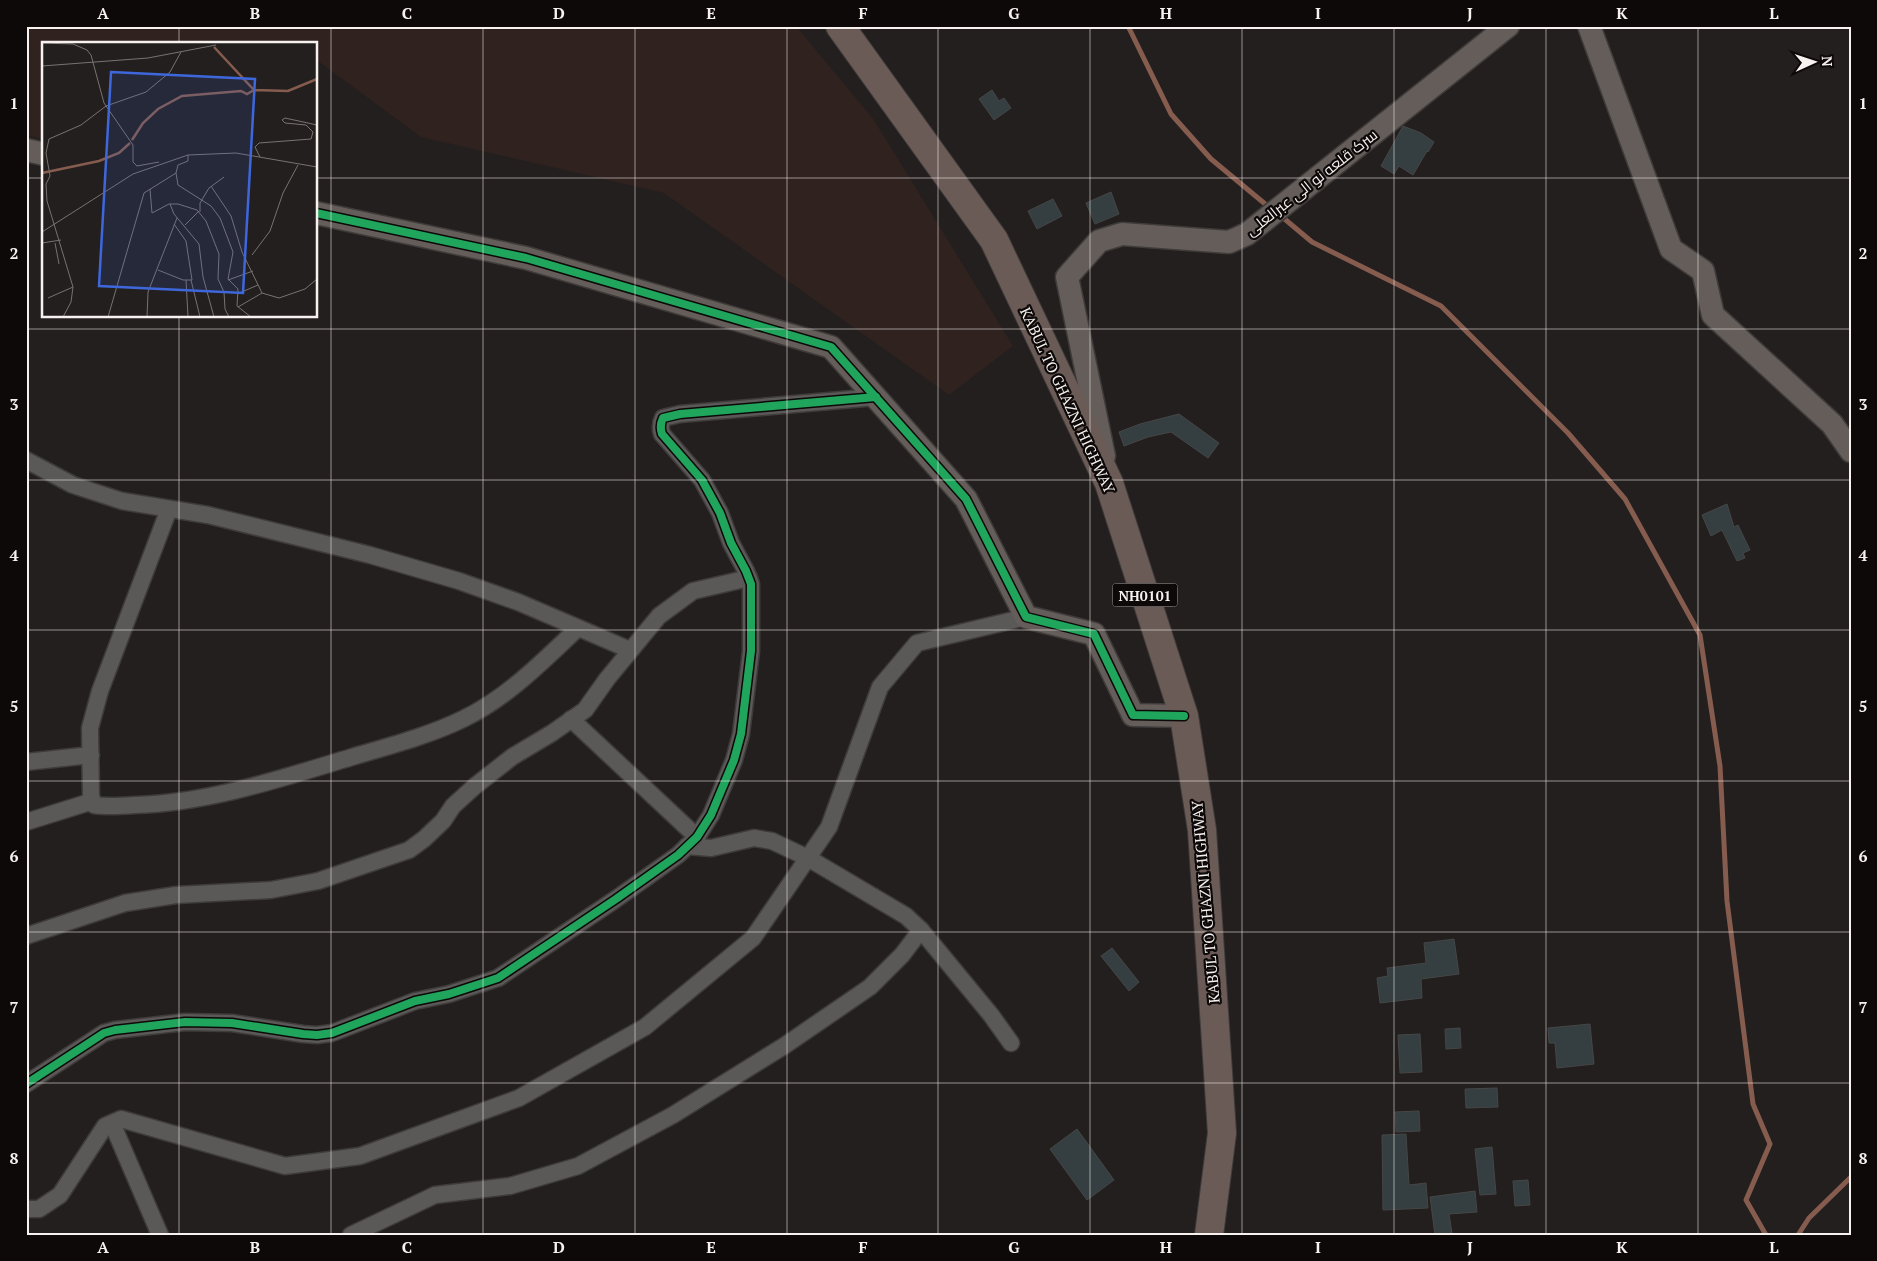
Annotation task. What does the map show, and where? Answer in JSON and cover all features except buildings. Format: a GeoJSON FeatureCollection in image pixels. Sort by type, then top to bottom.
{"type":"FeatureCollection","features":[{"type":"Feature","properties":{"kind":"highway","name":"KABUL TO GHAZNI HIGHWAY"},"geometry":{"type":"LineString","coordinates":[[840,26],[994,240],[1109,483],[1184,716],[1202,830],[1222,1133],[1209,1235]]}},
{"type":"Feature","properties":{"kind":"street","name":"سرک قلعه نو الی عبرالعلی"},"geometry":{"type":"LineString","coordinates":[[1109,483],[1067,277],[1099,241],[1122,234],[1229,242],[1247,234],[1508,26]]}},
{"type":"Feature","properties":{"kind":"street"},"geometry":{"type":"LineString","coordinates":[[1589,26],[1671,249],[1703,271],[1712,315],[1832,424],[1851,451]]}},
{"type":"Feature","properties":{"kind":"street"},"geometry":{"type":"LineString","coordinates":[[26,150],[42,154]]}},
{"type":"Feature","properties":{"kind":"street"},"geometry":{"type":"LineString","coordinates":[[318,213],[526,258],[831,347],[966,499],[1026,617]]}},
{"type":"Feature","properties":{"kind":"street"},"geometry":{"type":"LineString","coordinates":[[26,1084],[104,1033],[115,1030],[185,1022],[232,1023],[303,1034],[332,1033],[415,1001],[449,994],[498,978],[678,855],[692,841],[711,815],[734,760],[740,734],[751,651],[752,606],[749,578],[731,542],[720,514],[702,480],[662,434],[660,429],[663,418],[680,414],[876,397]]}},
{"type":"Feature","properties":{"kind":"street"},"geometry":{"type":"LineString","coordinates":[[26,460],[73,485],[122,502],[208,515],[370,556],[459,581],[518,602],[630,650]]}},
{"type":"Feature","properties":{"kind":"street"},"geometry":{"type":"LineString","coordinates":[[169,509],[100,691],[90,728],[94,805],[163,804],[222,793],[428,734],[464,719],[501,696],[540,665],[578,628]]}},
{"type":"Feature","properties":{"kind":"street"},"geometry":{"type":"LineString","coordinates":[[26,936],[125,903],[176,895],[271,890],[318,882],[409,850],[444,820],[453,806],[475,786],[512,758],[585,710],[607,679],[658,616],[693,591],[749,578]]}},
{"type":"Feature","properties":{"kind":"street"},"geometry":{"type":"LineString","coordinates":[[26,1209],[39,1209],[60,1195],[105,1126],[121,1119],[285,1166],[360,1156],[519,1098],[644,1027],[753,938],[829,827],[880,687],[917,643],[1026,617],[1094,634],[1133,715],[1184,716]]}},
{"type":"Feature","properties":{"kind":"street"},"geometry":{"type":"LineString","coordinates":[[572,719],[692,841],[711,848],[762,838],[772,841],[808,858],[906,916],[921,930],[991,1015],[1011,1043]]}},
{"type":"Feature","properties":{"kind":"street"},"geometry":{"type":"LineString","coordinates":[[26,762],[91,755]]}},
{"type":"Feature","properties":{"kind":"street"},"geometry":{"type":"LineString","coordinates":[[26,822],[93,801]]}},
{"type":"Feature","properties":{"kind":"street"},"geometry":{"type":"LineString","coordinates":[[351,1235],[434,1195],[510,1186],[578,1166],[673,1115],[784,1046],[870,987],[902,955],[921,930]]}},
{"type":"Feature","properties":{"kind":"street"},"geometry":{"type":"LineString","coordinates":[[112,1123],[160,1235]]}},
{"type":"Feature","properties":{"kind":"shaded area"},"geometry":{"type":"Polygon","coordinates":[[[26,26],[796,26],[874,120],[1013,346],[949,395],[664,193],[421,137],[318,61],[318,42],[42,42],[42,139],[26,135],[26,26]]]}},
{"type":"Feature","properties":{"kind":"waterway"},"geometry":{"type":"LineString","coordinates":[[1128,26],[1171,114],[1211,159],[1270,208]]}},
{"type":"Feature","properties":{"kind":"waterway"},"geometry":{"type":"LineString","coordinates":[[1281,216],[1312,242],[1441,306],[1568,433],[1625,499],[1700,635],[1720,766],[1727,901],[1753,1104],[1770,1144],[1746,1200],[1766,1235]]}},
{"type":"Feature","properties":{"kind":"waterway"},"geometry":{"type":"LineString","coordinates":[[1798,1235],[1809,1218],[1851,1177]]}},
{"type":"Feature","properties":{"kind":"cycle path"},"geometry":{"type":"LineString","coordinates":[[318,213],[526,258],[831,347],[966,499],[1026,617],[1094,634],[1133,715],[1184,716]]}},
{"type":"Feature","properties":{"kind":"cycle path"},"geometry":{"type":"LineString","coordinates":[[26,1084],[104,1033],[115,1030],[185,1022],[232,1023],[303,1034],[332,1033],[415,1001],[449,994],[498,978],[678,855],[697,837],[711,815],[734,760],[741,734],[751,651],[751,584],[731,543],[720,513],[702,480],[662,434],[662,420],[663,418],[680,414],[876,397]]}}]}
